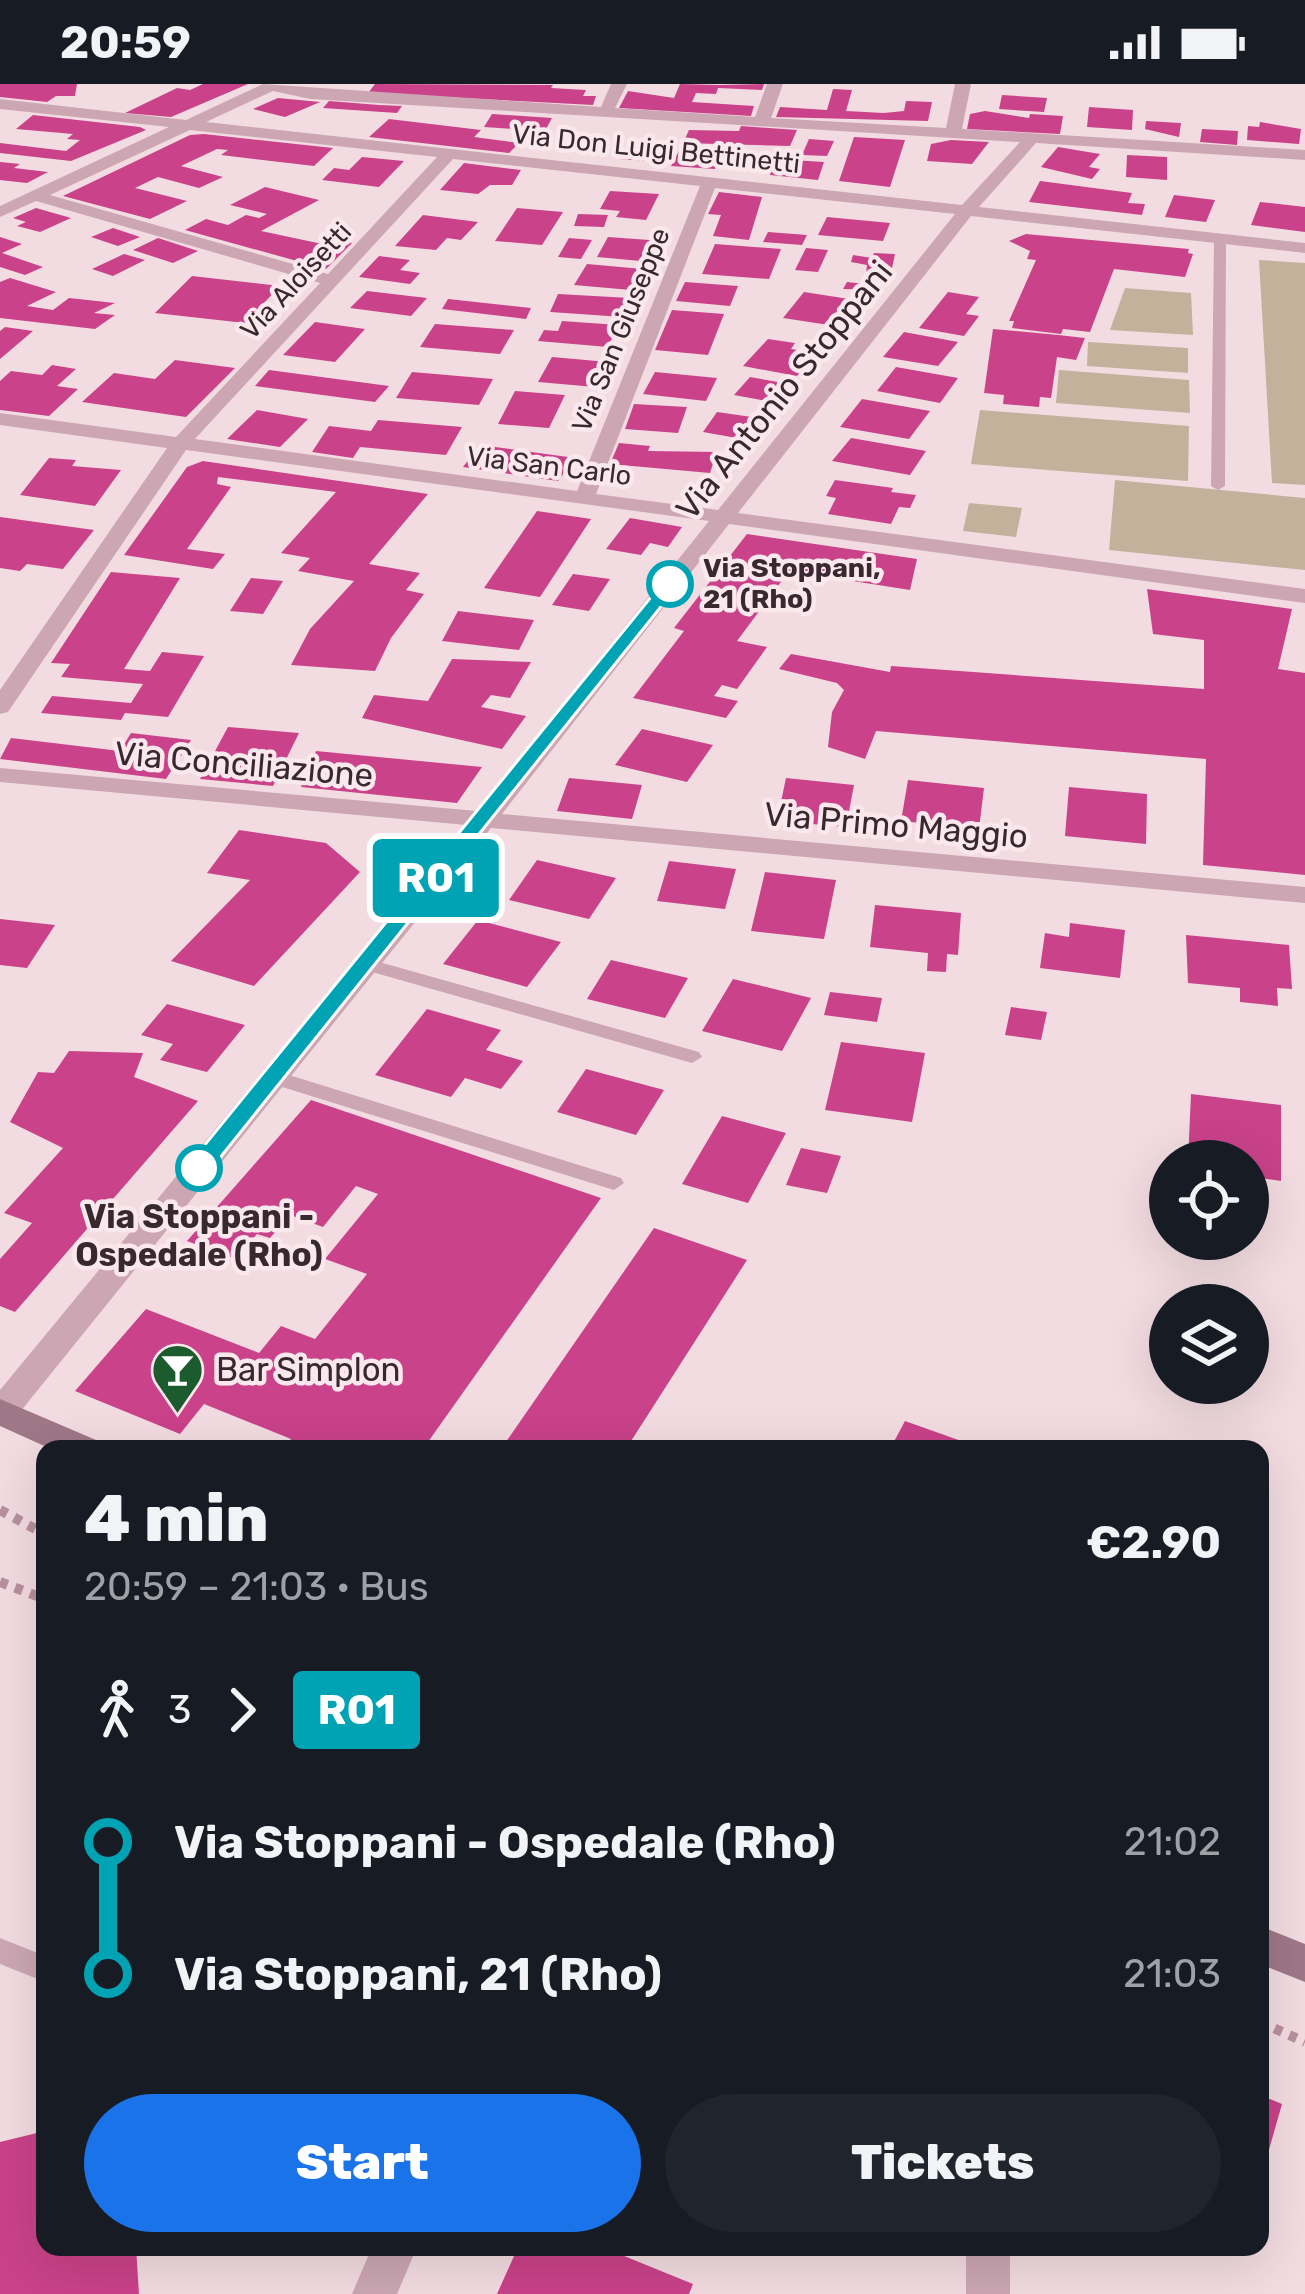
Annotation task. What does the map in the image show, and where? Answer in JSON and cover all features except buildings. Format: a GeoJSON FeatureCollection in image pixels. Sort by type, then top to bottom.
{"type":"FeatureCollection","features":[{"type":"Feature","properties":{"kind":"main road"},"geometry":{"type":"LineString","coordinates":[[0,1412],[64,1440]]}},
{"type":"Feature","properties":{"kind":"main road"},"geometry":{"type":"LineString","coordinates":[[1269,1949],[1305,1963]]}},
{"type":"Feature","properties":{"kind":"street"},"geometry":{"type":"LineString","coordinates":[[606,112],[620,84]]}},
{"type":"Feature","properties":{"kind":"street"},"geometry":{"type":"LineString","coordinates":[[762,121],[776,84]]}},
{"type":"Feature","properties":{"kind":"street"},"geometry":{"type":"LineString","coordinates":[[953,133],[963,84]]}},
{"type":"Feature","properties":{"kind":"street"},"geometry":{"type":"LineString","coordinates":[[0,212],[273,85],[310,94],[1305,155]]}},
{"type":"Feature","properties":{"kind":"street","name":"Via Don Luigi Bettinetti"},"geometry":{"type":"LineString","coordinates":[[0,104],[1305,248]]}},
{"type":"Feature","properties":{"kind":"street","name":"Via Antonio Stoppani"},"geometry":{"type":"LineString","coordinates":[[0,1412],[482,822],[967,210],[1032,138]]}},
{"type":"Feature","properties":{"kind":"street","name":"Via Aloisetti"},"geometry":{"type":"LineString","coordinates":[[0,707],[180,444],[451,153]]}},
{"type":"Feature","properties":{"kind":"street","name":"Via San Giuseppe"},"geometry":{"type":"LineString","coordinates":[[584,498],[709,183]]}},
{"type":"Feature","properties":{"kind":"street"},"geometry":{"type":"LineString","coordinates":[[35,196],[333,281]]}},
{"type":"Feature","properties":{"kind":"street","name":"Via San Carlo"},"geometry":{"type":"LineString","coordinates":[[0,418],[1305,596]]}},
{"type":"Feature","properties":{"kind":"street","name":"Via Conciliazione"},"geometry":{"type":"LineString","coordinates":[[0,775],[482,822]]}},
{"type":"Feature","properties":{"kind":"street","name":"Via Primo Maggio"},"geometry":{"type":"LineString","coordinates":[[482,822],[1305,895]]}},
{"type":"Feature","properties":{"kind":"street"},"geometry":{"type":"LineString","coordinates":[[374,2294],[391,2256]]}},
{"type":"Feature","properties":{"kind":"street"},"geometry":{"type":"LineString","coordinates":[[988,2256],[988,2294]]}},
{"type":"Feature","properties":{"kind":"lane"},"geometry":{"type":"LineString","coordinates":[[1218,486],[1220,238]]}},
{"type":"Feature","properties":{"kind":"lane"},"geometry":{"type":"LineString","coordinates":[[365,964],[692,1058]]}},
{"type":"Feature","properties":{"kind":"lane"},"geometry":{"type":"LineString","coordinates":[[273,1077],[614,1184]]}},
{"type":"Feature","properties":{"kind":"lane"},"geometry":{"type":"LineString","coordinates":[[0,1951],[36,1965]]}},
{"type":"Feature","properties":{"kind":"path"},"geometry":{"type":"LineString","coordinates":[[0,1510],[36,1529]]}},
{"type":"Feature","properties":{"kind":"path"},"geometry":{"type":"LineString","coordinates":[[0,1582],[36,1596]]}},
{"type":"Feature","properties":{"kind":"path"},"geometry":{"type":"LineString","coordinates":[[1269,2026],[1305,2042]]}},
{"type":"Feature","properties":{"kind":"shaded area"},"geometry":{"type":"Polygon","coordinates":[[[1259,260],[1305,263],[1305,485],[1272,483],[1259,260]]]}},
{"type":"Feature","properties":{"kind":"shaded area"},"geometry":{"type":"Polygon","coordinates":[[[1125,288],[1191,293],[1193,335],[1110,330],[1125,288]]]}},
{"type":"Feature","properties":{"kind":"shaded area"},"geometry":{"type":"Polygon","coordinates":[[[1088,342],[1188,348],[1188,373],[1087,366],[1088,342]]]}},
{"type":"Feature","properties":{"kind":"shaded area"},"geometry":{"type":"Polygon","coordinates":[[[1059,370],[1189,380],[1190,413],[1056,403],[1059,370]]]}},
{"type":"Feature","properties":{"kind":"shaded area"},"geometry":{"type":"Polygon","coordinates":[[[980,410],[1189,426],[1188,481],[971,464],[980,410]]]}},
{"type":"Feature","properties":{"kind":"shaded area"},"geometry":{"type":"Polygon","coordinates":[[[1115,480],[1305,498],[1305,570],[1109,550],[1115,480]]]}},
{"type":"Feature","properties":{"kind":"shaded area"},"geometry":{"type":"Polygon","coordinates":[[[969,503],[1022,508],[1016,537],[963,531],[969,503]]]}},
{"type":"Feature","properties":{"kind":"bus line","name":"R01"},"geometry":{"type":"LineString","coordinates":[[199,1168],[670,584]]}},
{"type":"Feature","properties":{"kind":"place","name":"Via Stoppani, 21 (Rho)"},"geometry":{"type":"Point","coordinates":[670,584]}},
{"type":"Feature","properties":{"kind":"place","name":"Via Stoppani - Ospedale (Rho)"},"geometry":{"type":"Point","coordinates":[199,1168]}},
{"type":"Feature","properties":{"kind":"place","name":"Bar Simplon"},"geometry":{"type":"Point","coordinates":[177,1415]}}]}
